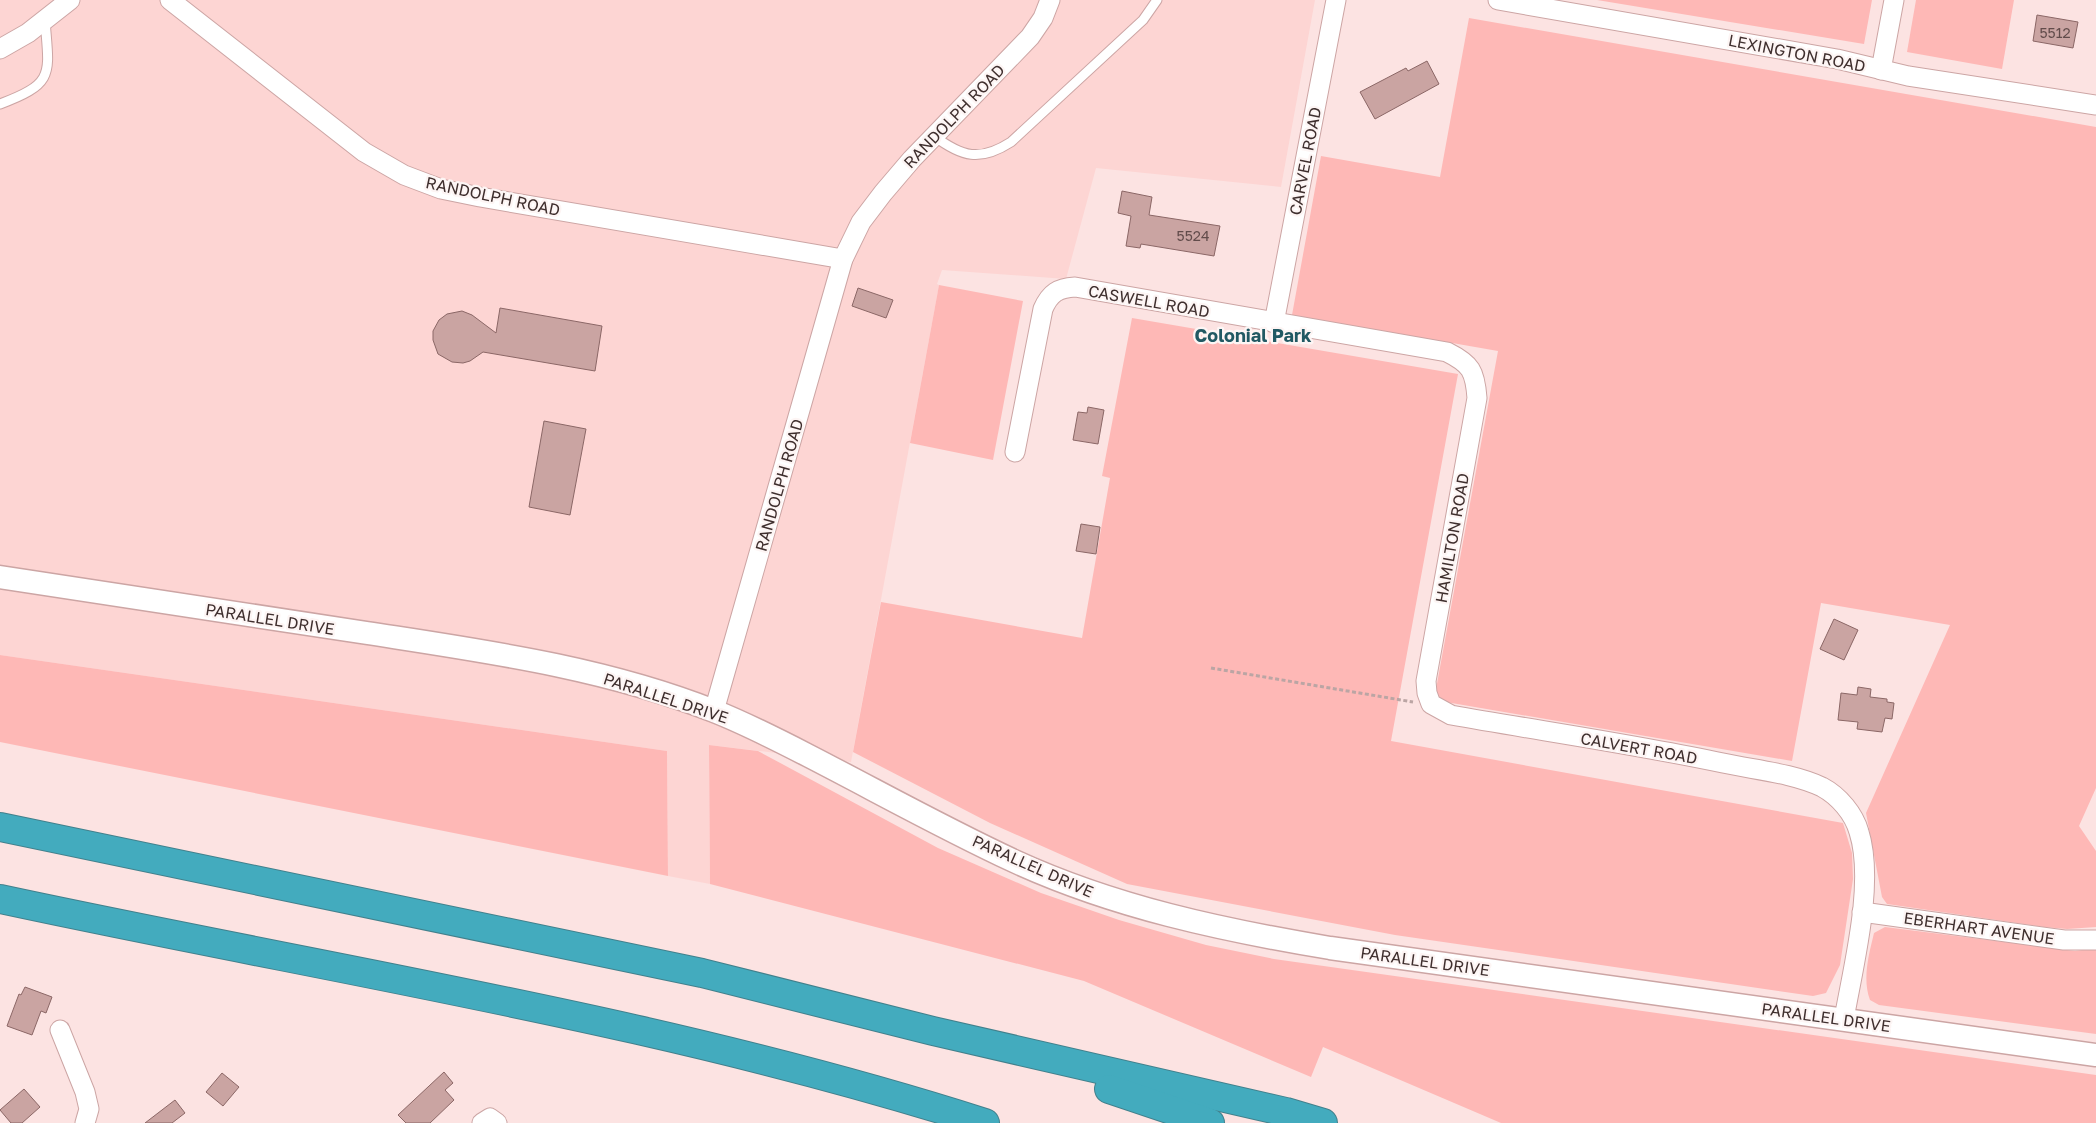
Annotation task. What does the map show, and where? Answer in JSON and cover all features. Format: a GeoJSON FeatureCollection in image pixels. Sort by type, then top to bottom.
{"type":"FeatureCollection","features":[{"type":"Feature","properties":{"kind":"highway"},"geometry":{"type":"LineString","coordinates":[[0,827],[683,969],[933,1031],[1286,1112],[1323,1123]]}},
{"type":"Feature","properties":{"kind":"highway"},"geometry":{"type":"LineString","coordinates":[[0,899],[550,1010],[678,1039],[812,1072],[920,1102],[985,1123]]}},
{"type":"Feature","properties":{"kind":"highway"},"geometry":{"type":"LineString","coordinates":[[933,1031],[1210,1123]]}},
{"type":"Feature","properties":{"kind":"street"},"geometry":{"type":"LineString","coordinates":[[0,49],[28,33],[70,0]]}},
{"type":"Feature","properties":{"kind":"street","name":"RANDOLPH ROAD"},"geometry":{"type":"LineString","coordinates":[[170,0],[364,152],[404,175],[442,189],[480,197],[843,259]]}},
{"type":"Feature","properties":{"kind":"street","name":"RANDOLPH ROAD"},"geometry":{"type":"LineString","coordinates":[[714,711],[843,259],[861,222],[883,192],[934,136],[1030,37],[1050,0]]}},
{"type":"Feature","properties":{"kind":"street","name":"CARVEL ROAD"},"geometry":{"type":"LineString","coordinates":[[1274,323],[1336,0]]}},
{"type":"Feature","properties":{"kind":"street","name":"LEXINGTON ROAD"},"geometry":{"type":"LineString","coordinates":[[1498,0],[1837,60],[1943,83],[2096,105]]}},
{"type":"Feature","properties":{"kind":"street"},"geometry":{"type":"LineString","coordinates":[[1881,70],[1894,0]]}},
{"type":"Feature","properties":{"kind":"street","name":"CASWELL ROAD"},"geometry":{"type":"LineString","coordinates":[[1015,452],[1043,308],[1048,298],[1055,291],[1075,287],[1447,352],[1463,359],[1473,371]]}},
{"type":"Feature","properties":{"kind":"street","name":"HAMILTON ROAD"},"geometry":{"type":"LineString","coordinates":[[1431,704],[1427,693],[1426,681],[1477,398],[1473,371]]}},
{"type":"Feature","properties":{"kind":"street","name":"PARALLEL DRIVE"},"geometry":{"type":"LineString","coordinates":[[0,577],[488,652],[570,668],[644,687],[714,711],[773,737],[1015,862],[1100,895],[1168,915],[1247,934],[1330,948],[2096,1056]]}},
{"type":"Feature","properties":{"kind":"street","name":"CALVERT ROAD"},"geometry":{"type":"LineString","coordinates":[[1431,704],[1451,715],[1679,754],[1797,778],[1823,787],[1839,799],[1850,812],[1859,832],[1864,852],[1865,877],[1862,912],[1844,1019]]}},
{"type":"Feature","properties":{"kind":"street","name":"EBERHART AVENUE"},"geometry":{"type":"LineString","coordinates":[[1862,912],[2064,940],[2096,940]]}},
{"type":"Feature","properties":{"kind":"street"},"geometry":{"type":"LineString","coordinates":[[60,1030],[85,1092],[89,1109],[85,1123]]}},
{"type":"Feature","properties":{"kind":"lane"},"geometry":{"type":"LineString","coordinates":[[934,136],[950,149],[965,155],[981,156],[995,152],[1011,142],[1143,20],[1157,0]]}},
{"type":"Feature","properties":{"kind":"lane"},"geometry":{"type":"LineString","coordinates":[[0,104],[23,96],[45,78],[49,65],[45,20]]}},
{"type":"Feature","properties":{"kind":"path"},"geometry":{"type":"LineString","coordinates":[[1211,668],[1406,702],[1431,704]]}},
{"type":"Feature","properties":{"kind":"shaded area"},"geometry":{"type":"Polygon","coordinates":[[[0,0],[1315,0],[1281,187],[1096,168],[1066,279],[942,270],[937,284],[939,285],[851,762],[709,745],[710,884],[668,876],[667,751],[0,655],[0,0]]]}},
{"type":"Feature","properties":{"kind":"shaded area"},"geometry":{"type":"Polygon","coordinates":[[[1597,0],[1872,0],[1864,44],[1597,0]]]}},
{"type":"Feature","properties":{"kind":"shaded area"},"geometry":{"type":"Polygon","coordinates":[[[1916,0],[2014,0],[2002,69],[1907,52],[1916,0]]]}},
{"type":"Feature","properties":{"kind":"shaded area"},"geometry":{"type":"Polygon","coordinates":[[[1469,18],[2096,127],[2096,788],[2079,826],[2096,851],[2096,927],[2067,929],[2044,927],[1887,904],[1882,897],[1866,813],[1950,625],[1821,603],[1792,761],[1434,700],[1498,351],[1292,315],[1321,156],[1440,177],[1469,18]]]}},
{"type":"Feature","properties":{"kind":"shaded area"},"geometry":{"type":"Polygon","coordinates":[[[939,285],[1023,301],[993,460],[910,443],[939,285]]]}},
{"type":"Feature","properties":{"kind":"shaded area"},"geometry":{"type":"Polygon","coordinates":[[[1132,318],[1458,374],[1391,741],[1843,823],[1852,853],[1853,879],[1840,965],[1826,993],[1813,996],[1395,935],[1127,884],[990,823],[853,752],[881,602],[1082,638],[1110,478],[1102,476],[1132,318]]]}},
{"type":"Feature","properties":{"kind":"shaded area"},"geometry":{"type":"Polygon","coordinates":[[[0,655],[667,751],[668,876],[0,742],[0,655]]]}},
{"type":"Feature","properties":{"kind":"shaded area"},"geometry":{"type":"Polygon","coordinates":[[[709,745],[758,751],[938,848],[1041,893],[1119,920],[1206,945],[1274,959],[2096,1075],[2096,1123],[1501,1123],[1323,1047],[1311,1077],[1084,981],[710,884],[709,745]]]}},
{"type":"Feature","properties":{"kind":"shaded area"},"geometry":{"type":"Polygon","coordinates":[[[1885,927],[2075,951],[2096,948],[2096,1034],[1879,1005],[1870,1000],[1866,975],[1874,933],[1885,927]]]}},
{"type":"Feature","properties":{"kind":"building"},"geometry":{"type":"Polygon","coordinates":[[[2037,15],[2078,22],[2073,48],[2033,41],[2037,15]]]}},
{"type":"Feature","properties":{"kind":"building"},"geometry":{"type":"Polygon","coordinates":[[[1427,61],[1439,84],[1375,119],[1360,92],[1406,68],[1408,71],[1427,61]]]}},
{"type":"Feature","properties":{"kind":"building"},"geometry":{"type":"Polygon","coordinates":[[[1122,191],[1152,197],[1149,215],[1220,226],[1214,256],[1141,244],[1140,248],[1126,246],[1131,216],[1118,213],[1122,191]]]}},
{"type":"Feature","properties":{"kind":"building"},"geometry":{"type":"Polygon","coordinates":[[[858,288],[893,300],[886,318],[852,306],[858,288]]]}},
{"type":"Feature","properties":{"kind":"building"},"geometry":{"type":"Polygon","coordinates":[[[500,308],[602,326],[595,371],[483,352],[470,361],[463,363],[452,362],[438,354],[433,340],[433,331],[439,320],[447,314],[462,311],[472,315],[496,333],[500,308]]]}},
{"type":"Feature","properties":{"kind":"building"},"geometry":{"type":"Polygon","coordinates":[[[1088,407],[1104,410],[1098,444],[1073,440],[1078,412],[1087,413],[1088,407]]]}},
{"type":"Feature","properties":{"kind":"building"},"geometry":{"type":"Polygon","coordinates":[[[544,421],[586,429],[570,515],[529,507],[544,421]]]}},
{"type":"Feature","properties":{"kind":"building"},"geometry":{"type":"Polygon","coordinates":[[[1081,524],[1100,527],[1096,554],[1076,551],[1081,524]]]}},
{"type":"Feature","properties":{"kind":"building"},"geometry":{"type":"Polygon","coordinates":[[[1834,619],[1858,630],[1844,660],[1820,649],[1834,619]]]}},
{"type":"Feature","properties":{"kind":"building"},"geometry":{"type":"Polygon","coordinates":[[[1858,687],[1871,689],[1870,697],[1887,699],[1887,702],[1894,703],[1892,719],[1885,718],[1882,732],[1857,729],[1858,722],[1838,720],[1841,693],[1857,695],[1858,687]]]}},
{"type":"Feature","properties":{"kind":"building"},"geometry":{"type":"Polygon","coordinates":[[[25,987],[52,997],[46,1013],[41,1011],[32,1035],[7,1026],[19,994],[21,995],[25,987]]]}},
{"type":"Feature","properties":{"kind":"building"},"geometry":{"type":"Polygon","coordinates":[[[444,1072],[453,1083],[445,1090],[454,1100],[430,1123],[406,1123],[398,1115],[444,1072]]]}},
{"type":"Feature","properties":{"kind":"building"},"geometry":{"type":"Polygon","coordinates":[[[222,1073],[239,1087],[223,1106],[206,1092],[222,1073]]]}},
{"type":"Feature","properties":{"kind":"building"},"geometry":{"type":"Polygon","coordinates":[[[24,1089],[40,1107],[22,1123],[11,1123],[0,1110],[24,1089]]]}},
{"type":"Feature","properties":{"kind":"building"},"geometry":{"type":"Polygon","coordinates":[[[175,1100],[185,1113],[172,1123],[145,1123],[175,1100]]]}},
{"type":"Feature","properties":{"kind":"district","name":"Colonial Park"},"geometry":{"type":"Point","coordinates":[1253,335]}}]}
